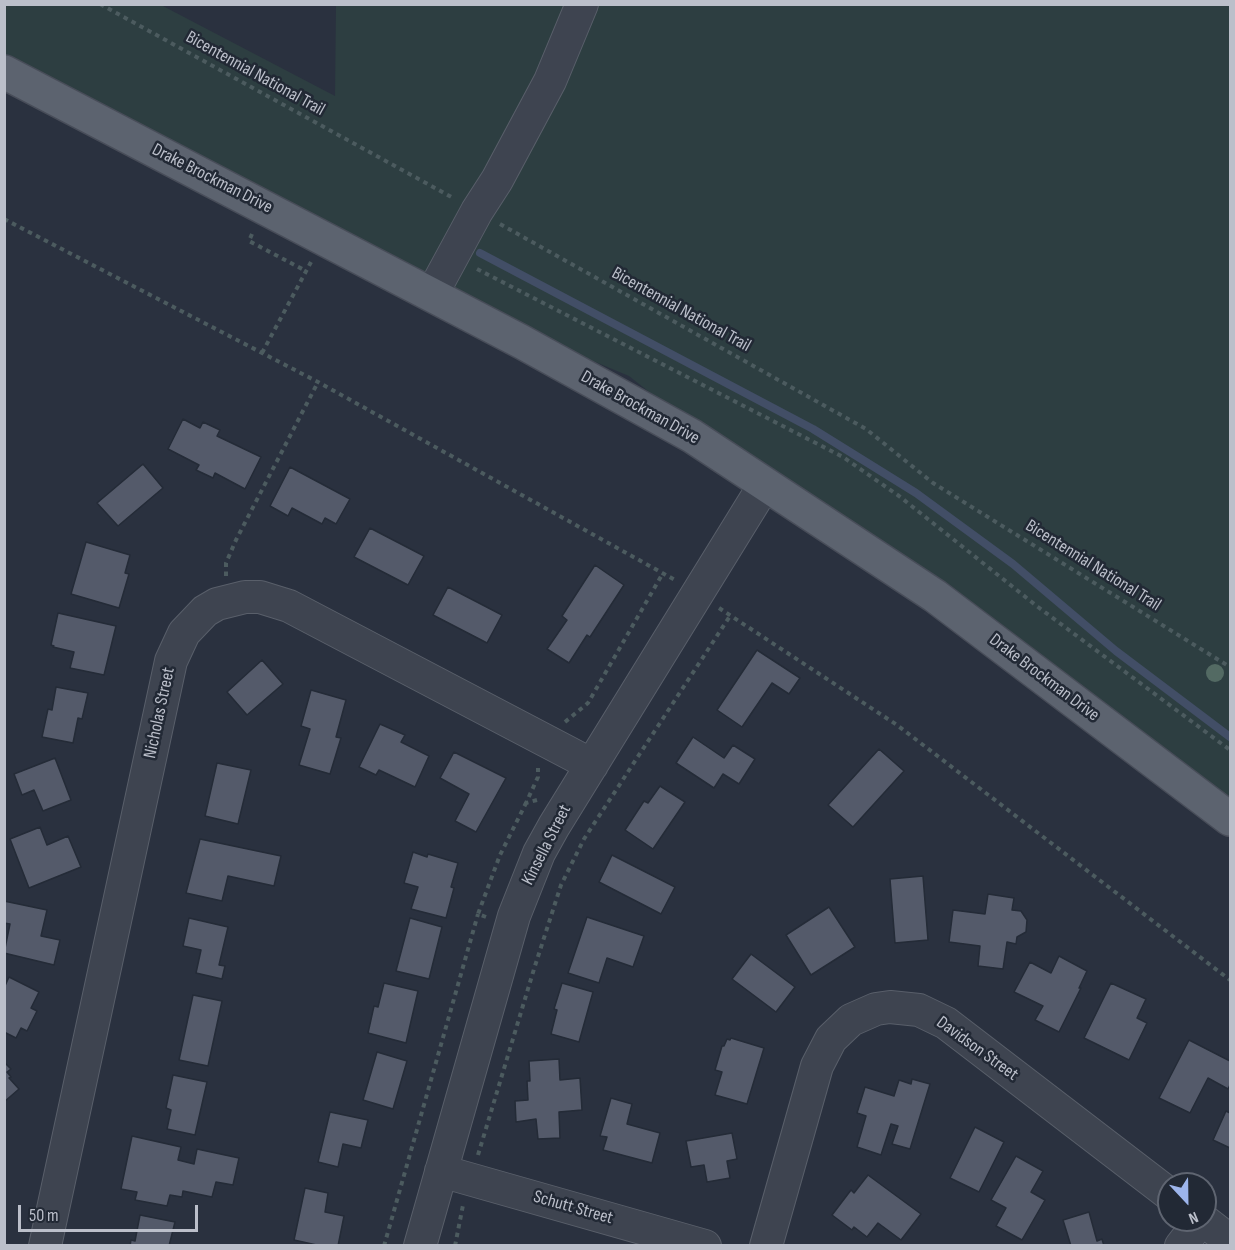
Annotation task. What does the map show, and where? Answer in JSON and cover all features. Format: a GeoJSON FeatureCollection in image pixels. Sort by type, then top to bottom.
{"type":"FeatureCollection","features":[{"type":"Feature","properties":{"kind":"main road","name":"Drake Brockman Drive"},"geometry":{"type":"LineString","coordinates":[[4,72],[432,294],[692,436],[935,596],[1230,819]]}},
{"type":"Feature","properties":{"kind":"street"},"geometry":{"type":"LineString","coordinates":[[432,294],[550,81],[582,4]]}},
{"type":"Feature","properties":{"kind":"street","name":"Kinsella Street"},"geometry":{"type":"LineString","coordinates":[[420,1245],[516,910],[539,853],[765,484]]}},
{"type":"Feature","properties":{"kind":"street","name":"Nicholas Street"},"geometry":{"type":"LineString","coordinates":[[45,1245],[171,661],[184,633],[205,611],[217,604],[245,597],[260,597],[290,606],[592,765]]}},
{"type":"Feature","properties":{"kind":"street","name":"Davidson Street"},"geometry":{"type":"LineString","coordinates":[[766,1245],[818,1066],[831,1039],[851,1020],[876,1009],[890,1007],[919,1010],[946,1023],[1157,1185]]}},
{"type":"Feature","properties":{"kind":"street","name":"Schutt Street"},"geometry":{"type":"LineString","coordinates":[[441,1171],[705,1245]]}},
{"type":"Feature","properties":{"kind":"street"},"geometry":{"type":"LineString","coordinates":[[1217,1231],[1230,1241]]}},
{"type":"Feature","properties":{"kind":"street"},"geometry":{"type":"LineString","coordinates":[[1181,1245],[1192,1232]]}},
{"type":"Feature","properties":{"kind":"path","name":"Bicentennial National Trail"},"geometry":{"type":"LineString","coordinates":[[100,4],[477,211],[866,429],[933,483],[1230,667]]}},
{"type":"Feature","properties":{"kind":"path"},"geometry":{"type":"LineString","coordinates":[[4,219],[318,382],[663,573],[588,703],[562,724]]}},
{"type":"Feature","properties":{"kind":"path"},"geometry":{"type":"LineString","coordinates":[[252,234],[249,241],[306,272]]}},
{"type":"Feature","properties":{"kind":"path"},"geometry":{"type":"LineString","coordinates":[[262,353],[324,238]]}},
{"type":"Feature","properties":{"kind":"path"},"geometry":{"type":"LineString","coordinates":[[452,256],[843,458],[900,496],[1038,607],[1230,750]]}},
{"type":"Feature","properties":{"kind":"path"},"geometry":{"type":"LineString","coordinates":[[233,600],[226,584],[226,563],[318,382]]}},
{"type":"Feature","properties":{"kind":"path"},"geometry":{"type":"LineString","coordinates":[[478,1154],[561,885],[585,838],[730,616],[897,725],[1230,980]]}},
{"type":"Feature","properties":{"kind":"path"},"geometry":{"type":"LineString","coordinates":[[588,703],[590,709]]}},
{"type":"Feature","properties":{"kind":"path"},"geometry":{"type":"LineString","coordinates":[[538,766],[538,777],[526,803],[544,798]]}},
{"type":"Feature","properties":{"kind":"path"},"geometry":{"type":"LineString","coordinates":[[384,1245],[478,914]]}},
{"type":"Feature","properties":{"kind":"path"},"geometry":{"type":"LineString","coordinates":[[455,1245],[464,1202]]}},
{"type":"Feature","properties":{"kind":"shaded area"},"geometry":{"type":"Polygon","coordinates":[[[4,5],[161,5],[335,96],[336,5],[1230,5],[1230,820],[765,484],[629,376],[432,294],[5,72],[4,5]]]}},
{"type":"Feature","properties":{"kind":"building"},"geometry":{"type":"Polygon","coordinates":[[[183,419],[200,428],[203,422],[220,430],[217,436],[261,457],[245,489],[215,473],[213,478],[196,470],[199,465],[168,449],[183,419]]]}},
{"type":"Feature","properties":{"kind":"building"},"geometry":{"type":"Polygon","coordinates":[[[143,464],[163,488],[118,526],[97,503],[143,464]]]}},
{"type":"Feature","properties":{"kind":"building"},"geometry":{"type":"Polygon","coordinates":[[[290,467],[350,499],[336,524],[325,518],[322,524],[292,508],[288,516],[270,506],[290,467]]]}},
{"type":"Feature","properties":{"kind":"building"},"geometry":{"type":"Polygon","coordinates":[[[370,528],[424,556],[408,585],[354,557],[370,528]]]}},
{"type":"Feature","properties":{"kind":"building"},"geometry":{"type":"Polygon","coordinates":[[[86,542],[130,555],[125,573],[129,574],[119,608],[71,594],[86,542]]]}},
{"type":"Feature","properties":{"kind":"building"},"geometry":{"type":"Polygon","coordinates":[[[595,565],[624,585],[590,637],[587,635],[569,663],[547,649],[567,620],[562,616],[595,565]]]}},
{"type":"Feature","properties":{"kind":"building"},"geometry":{"type":"Polygon","coordinates":[[[448,587],[502,615],[487,643],[433,615],[448,587]]]}},
{"type":"Feature","properties":{"kind":"building"},"geometry":{"type":"Polygon","coordinates":[[[58,613],[116,626],[104,675],[70,668],[74,652],[51,645],[58,613]]]}},
{"type":"Feature","properties":{"kind":"building"},"geometry":{"type":"Polygon","coordinates":[[[757,650],[800,678],[789,694],[772,683],[742,727],[717,710],[757,650]]]}},
{"type":"Feature","properties":{"kind":"building"},"geometry":{"type":"Polygon","coordinates":[[[262,660],[283,684],[247,715],[227,692],[262,660]]]}},
{"type":"Feature","properties":{"kind":"building"},"geometry":{"type":"Polygon","coordinates":[[[56,687],[88,693],[82,719],[78,718],[73,743],[42,737],[48,709],[52,710],[56,687]]]}},
{"type":"Feature","properties":{"kind":"building"},"geometry":{"type":"Polygon","coordinates":[[[311,690],[346,700],[336,737],[341,738],[330,774],[299,765],[310,729],[301,726],[311,690]]]}},
{"type":"Feature","properties":{"kind":"building"},"geometry":{"type":"Polygon","coordinates":[[[380,724],[405,735],[401,742],[429,756],[415,787],[379,770],[376,775],[359,767],[380,724]]]}},
{"type":"Feature","properties":{"kind":"building"},"geometry":{"type":"Polygon","coordinates":[[[693,737],[724,758],[733,745],[755,759],[739,784],[723,774],[714,788],[676,763],[693,737]]]}},
{"type":"Feature","properties":{"kind":"building"},"geometry":{"type":"Polygon","coordinates":[[[879,749],[904,771],[853,827],[828,805],[879,749]]]}},
{"type":"Feature","properties":{"kind":"building"},"geometry":{"type":"Polygon","coordinates":[[[454,752],[506,778],[476,832],[455,821],[469,794],[440,778],[454,752]]]}},
{"type":"Feature","properties":{"kind":"building"},"geometry":{"type":"Polygon","coordinates":[[[55,758],[71,800],[43,811],[34,790],[22,795],[14,774],[55,758]]]}},
{"type":"Feature","properties":{"kind":"building"},"geometry":{"type":"Polygon","coordinates":[[[217,763],[251,770],[238,824],[205,816],[217,763]]]}},
{"type":"Feature","properties":{"kind":"building"},"geometry":{"type":"Polygon","coordinates":[[[660,786],[685,802],[653,849],[625,830],[644,801],[648,803],[660,786]]]}},
{"type":"Feature","properties":{"kind":"building"},"geometry":{"type":"Polygon","coordinates":[[[40,827],[47,845],[68,836],[81,867],[29,888],[10,839],[40,827]]]}},
{"type":"Feature","properties":{"kind":"building"},"geometry":{"type":"Polygon","coordinates":[[[200,839],[281,856],[274,886],[228,876],[222,901],[186,893],[200,839]]]}},
{"type":"Feature","properties":{"kind":"building"},"geometry":{"type":"Polygon","coordinates":[[[413,852],[458,863],[446,918],[411,909],[418,887],[404,883],[413,852]]]}},
{"type":"Feature","properties":{"kind":"building"},"geometry":{"type":"Polygon","coordinates":[[[612,855],[675,887],[661,914],[599,882],[612,855]]]}},
{"type":"Feature","properties":{"kind":"building"},"geometry":{"type":"Polygon","coordinates":[[[923,876],[928,940],[895,943],[890,879],[923,876]]]}},
{"type":"Feature","properties":{"kind":"building"},"geometry":{"type":"Polygon","coordinates":[[[988,894],[1014,898],[1012,910],[1021,911],[1027,920],[1026,932],[1017,937],[1016,944],[1007,942],[1003,969],[978,966],[980,946],[949,942],[953,910],[985,914],[988,894]]]}},
{"type":"Feature","properties":{"kind":"building"},"geometry":{"type":"Polygon","coordinates":[[[4,901],[47,910],[41,936],[60,940],[54,965],[4,953],[10,924],[4,923],[4,901]]]}},
{"type":"Feature","properties":{"kind":"building"},"geometry":{"type":"Polygon","coordinates":[[[829,907],[855,947],[811,975],[786,935],[829,907]]]}},
{"type":"Feature","properties":{"kind":"building"},"geometry":{"type":"Polygon","coordinates":[[[587,917],[644,936],[633,967],[607,958],[599,983],[568,973],[587,917]]]}},
{"type":"Feature","properties":{"kind":"building"},"geometry":{"type":"Polygon","coordinates":[[[189,918],[228,927],[219,965],[225,966],[222,979],[196,973],[201,950],[183,946],[189,918]]]}},
{"type":"Feature","properties":{"kind":"building"},"geometry":{"type":"Polygon","coordinates":[[[410,918],[442,927],[429,979],[396,971],[410,918]]]}},
{"type":"Feature","properties":{"kind":"building"},"geometry":{"type":"Polygon","coordinates":[[[751,954],[795,987],[776,1012],[732,979],[751,954]]]}},
{"type":"Feature","properties":{"kind":"building"},"geometry":{"type":"Polygon","coordinates":[[[1059,956],[1087,971],[1059,1032],[1035,1020],[1043,1006],[1014,992],[1030,962],[1051,973],[1059,956]]]}},
{"type":"Feature","properties":{"kind":"building"},"geometry":{"type":"Polygon","coordinates":[[[9,977],[39,992],[31,1008],[37,1011],[27,1031],[21,1028],[16,1038],[4,1032],[4,988],[9,977]]]}},
{"type":"Feature","properties":{"kind":"building"},"geometry":{"type":"Polygon","coordinates":[[[384,983],[418,991],[406,1043],[368,1033],[374,1006],[378,1007],[384,983]]]}},
{"type":"Feature","properties":{"kind":"building"},"geometry":{"type":"Polygon","coordinates":[[[562,983],[593,992],[579,1042],[551,1034],[557,1010],[554,1009],[562,983]]]}},
{"type":"Feature","properties":{"kind":"building"},"geometry":{"type":"Polygon","coordinates":[[[1111,983],[1146,999],[1137,1018],[1147,1023],[1129,1060],[1084,1038],[1111,983]]]}},
{"type":"Feature","properties":{"kind":"building"},"geometry":{"type":"Polygon","coordinates":[[[193,995],[222,1001],[208,1066],[179,1060],[193,995]]]}},
{"type":"Feature","properties":{"kind":"building"},"geometry":{"type":"Polygon","coordinates":[[[731,1038],[764,1048],[747,1104],[715,1095],[722,1072],[715,1070],[722,1046],[727,1039],[731,1038]]]}},
{"type":"Feature","properties":{"kind":"building"},"geometry":{"type":"Polygon","coordinates":[[[1189,1040],[1230,1061],[1228,1089],[1208,1078],[1190,1113],[1159,1098],[1189,1040]]]}},
{"type":"Feature","properties":{"kind":"building"},"geometry":{"type":"Polygon","coordinates":[[[377,1052],[407,1061],[393,1109],[363,1100],[377,1052]]]}},
{"type":"Feature","properties":{"kind":"building"},"geometry":{"type":"Polygon","coordinates":[[[559,1059],[560,1080],[580,1078],[582,1110],[559,1112],[560,1138],[538,1139],[536,1119],[516,1122],[515,1101],[528,1100],[529,1061],[559,1059]]]}},
{"type":"Feature","properties":{"kind":"building"},"geometry":{"type":"Polygon","coordinates":[[[4,1062],[11,1069],[7,1072],[11,1077],[9,1078],[19,1089],[4,1102],[4,1062]]]}},
{"type":"Feature","properties":{"kind":"building"},"geometry":{"type":"Polygon","coordinates":[[[173,1075],[207,1082],[195,1135],[167,1129],[171,1110],[166,1108],[173,1075]]]}},
{"type":"Feature","properties":{"kind":"building"},"geometry":{"type":"Polygon","coordinates":[[[912,1079],[930,1084],[910,1149],[892,1144],[898,1126],[891,1124],[881,1155],[857,1147],[866,1116],[857,1113],[865,1087],[894,1096],[899,1080],[911,1084],[912,1079]]]}},
{"type":"Feature","properties":{"kind":"building"},"geometry":{"type":"Polygon","coordinates":[[[611,1098],[632,1104],[627,1124],[660,1133],[652,1163],[603,1150],[607,1137],[600,1136],[611,1098]]]}},
{"type":"Feature","properties":{"kind":"building"},"geometry":{"type":"Polygon","coordinates":[[[1226,1111],[1230,1113],[1230,1148],[1213,1140],[1226,1111]]]}},
{"type":"Feature","properties":{"kind":"building"},"geometry":{"type":"Polygon","coordinates":[[[330,1112],[368,1120],[361,1148],[343,1144],[338,1167],[318,1162],[330,1112]]]}},
{"type":"Feature","properties":{"kind":"building"},"geometry":{"type":"Polygon","coordinates":[[[975,1127],[1004,1142],[979,1192],[950,1178],[975,1127]]]}},
{"type":"Feature","properties":{"kind":"building"},"geometry":{"type":"Polygon","coordinates":[[[732,1133],[737,1159],[727,1161],[730,1178],[707,1182],[704,1165],[691,1167],[686,1141],[732,1133]]]}},
{"type":"Feature","properties":{"kind":"building"},"geometry":{"type":"Polygon","coordinates":[[[132,1136],[181,1147],[178,1160],[194,1164],[197,1149],[239,1158],[233,1185],[216,1182],[212,1197],[183,1191],[182,1197],[170,1195],[167,1206],[135,1200],[137,1192],[121,1189],[132,1136]]]}},
{"type":"Feature","properties":{"kind":"building"},"geometry":{"type":"Polygon","coordinates":[[[1016,1156],[1043,1171],[1031,1192],[1045,1200],[1022,1240],[996,1226],[1006,1208],[991,1200],[1016,1156]]]}},
{"type":"Feature","properties":{"kind":"building"},"geometry":{"type":"Polygon","coordinates":[[[868,1175],[921,1214],[901,1240],[878,1223],[867,1237],[854,1227],[852,1230],[832,1215],[851,1190],[854,1193],[868,1175]]]}},
{"type":"Feature","properties":{"kind":"building"},"geometry":{"type":"Polygon","coordinates":[[[305,1188],[328,1193],[325,1212],[344,1216],[338,1246],[321,1246],[294,1240],[305,1188]]]}},
{"type":"Feature","properties":{"kind":"building"},"geometry":{"type":"Polygon","coordinates":[[[1089,1212],[1097,1241],[1102,1239],[1104,1246],[1071,1246],[1063,1220],[1089,1212]]]}},
{"type":"Feature","properties":{"kind":"building"},"geometry":{"type":"Polygon","coordinates":[[[140,1215],[175,1222],[169,1246],[130,1246],[131,1240],[135,1241],[140,1215]]]}},
{"type":"Feature","properties":{"kind":"waterway"},"geometry":{"type":"LineString","coordinates":[[480,253],[813,429],[916,493],[1013,564],[1116,651],[1230,737]]}}]}
